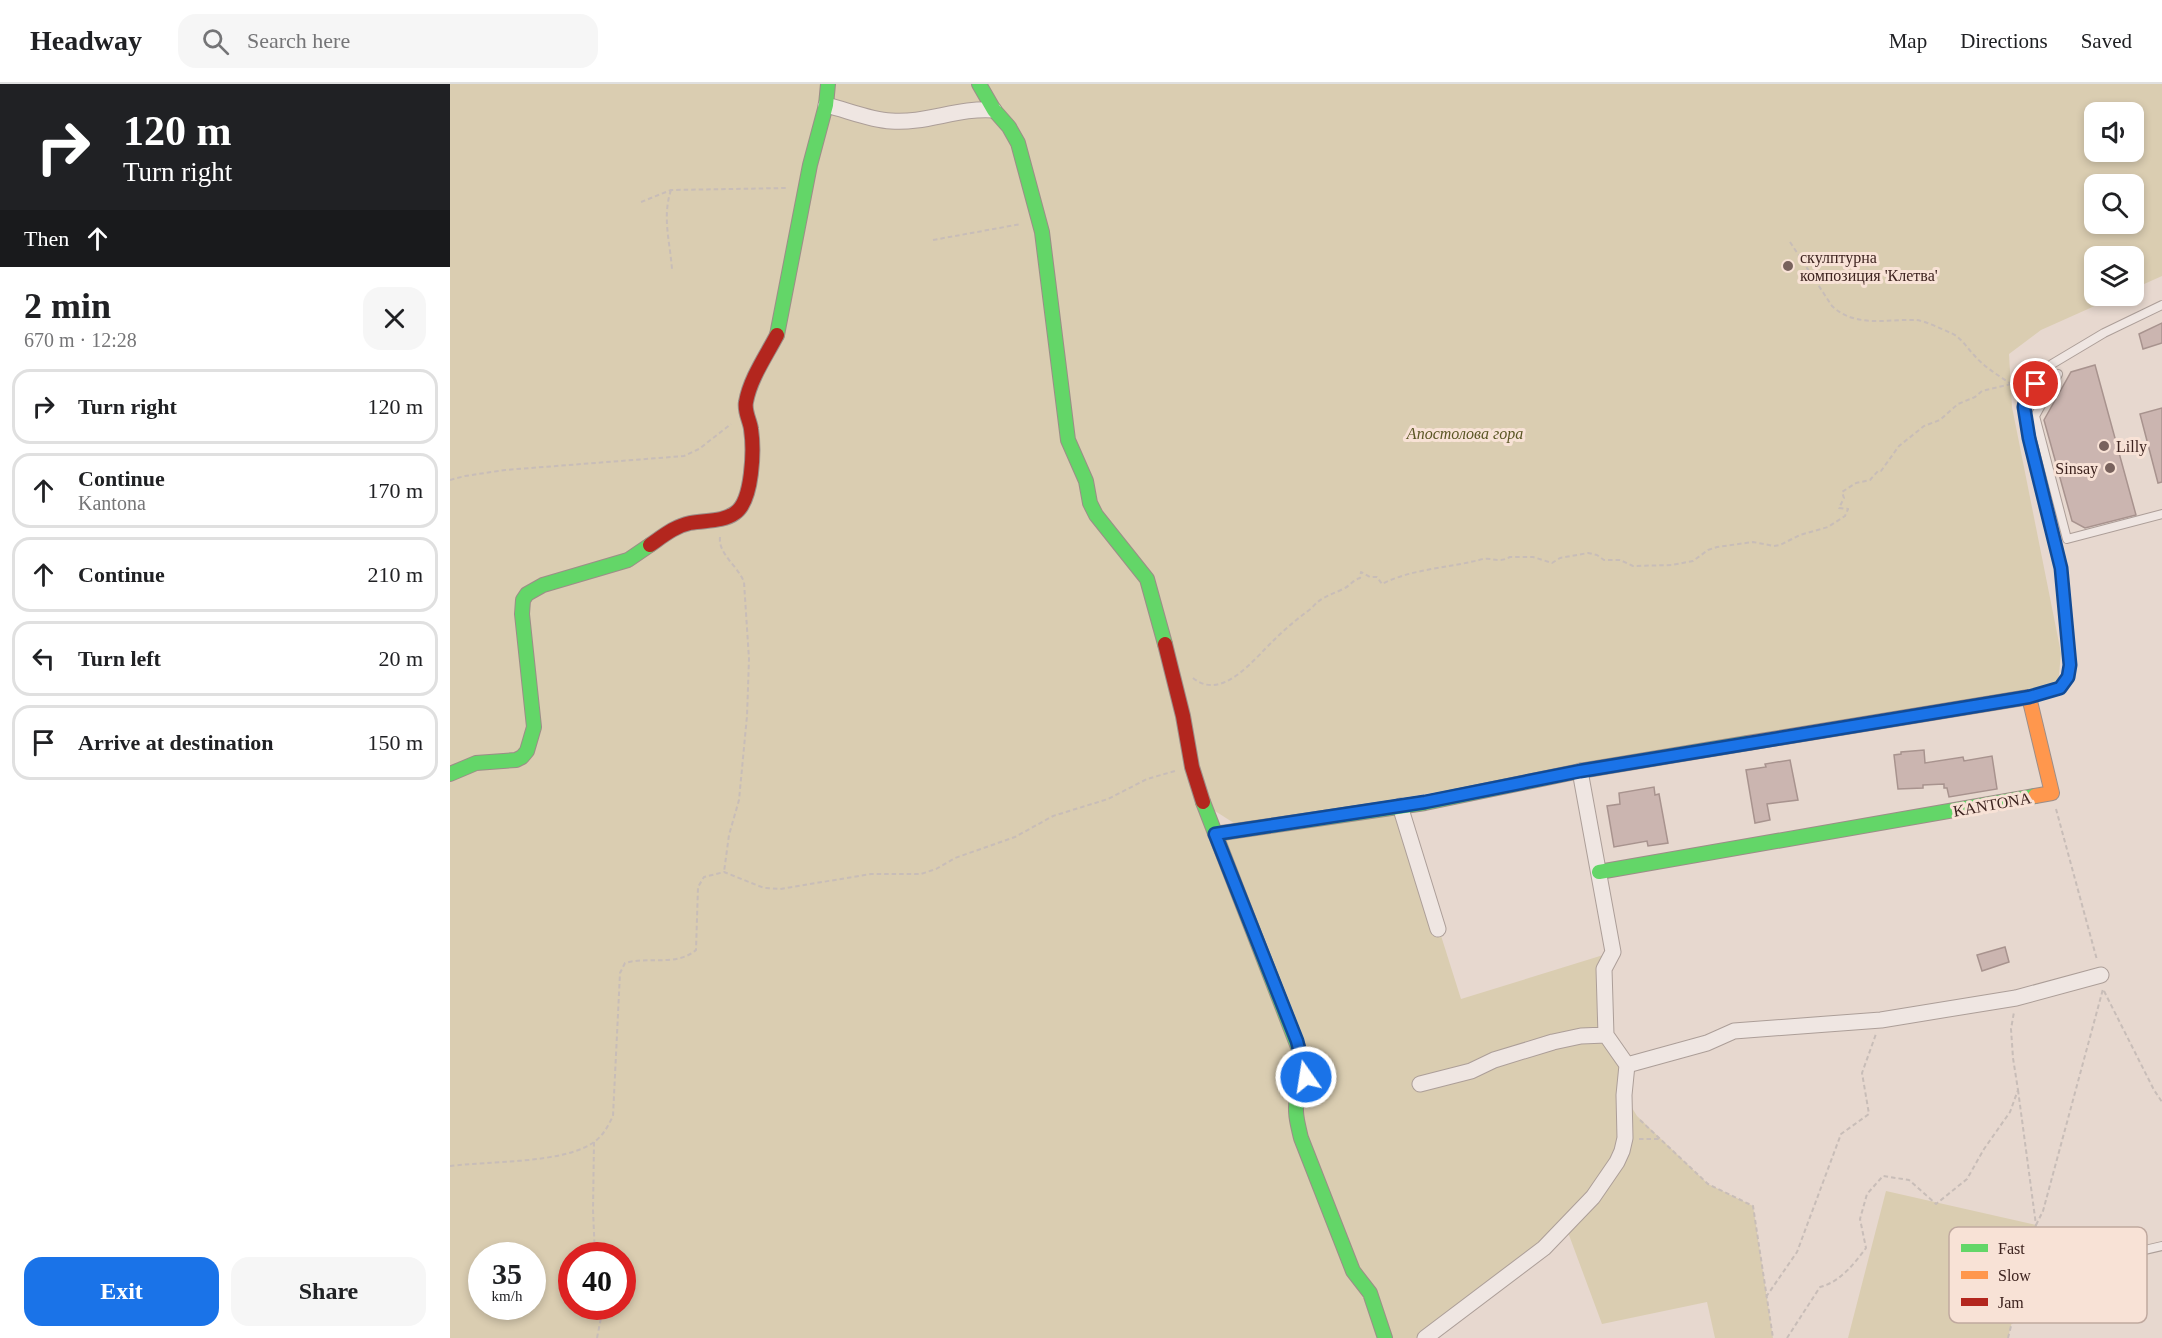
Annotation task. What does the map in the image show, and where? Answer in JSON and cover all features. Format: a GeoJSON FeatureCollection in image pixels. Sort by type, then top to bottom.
{"type":"FeatureCollection","features":[{"type":"Feature","properties":{"kind":"street"},"geometry":{"type":"LineString","coordinates":[[450,774],[476,763],[516,760],[528,753],[532,745],[534,728],[522,614],[523,600],[527,594],[551,582],[628,560],[673,529],[689,523],[724,518],[735,514],[742,507],[748,492],[752,449],[751,429],[745,405],[750,387],[777,336],[810,165],[826,105],[828,84]]}},
{"type":"Feature","properties":{"kind":"street"},"geometry":{"type":"LineString","coordinates":[[979,84],[994,110],[1009,127],[1018,143],[1042,232],[1068,440],[1086,480],[1090,503],[1096,515],[1147,579],[1167,647],[1192,767],[1215,834],[1303,1060],[1306,1077],[1298,1098],[1296,1118],[1301,1138],[1353,1272],[1370,1293],[1385,1338]]}},
{"type":"Feature","properties":{"kind":"street"},"geometry":{"type":"LineString","coordinates":[[826,105],[890,121],[949,115],[977,109],[994,110]]}},
{"type":"Feature","properties":{"kind":"street"},"geometry":{"type":"LineString","coordinates":[[1215,834],[1400,806],[1580,771],[2029,697]]}},
{"type":"Feature","properties":{"kind":"street","name":"KANTONA"},"geometry":{"type":"LineString","coordinates":[[1599,872],[2052,793],[2029,697]]}},
{"type":"Feature","properties":{"kind":"street"},"geometry":{"type":"LineString","coordinates":[[1425,1338],[1544,1248],[1562,1231],[1593,1197],[1623,1151],[1627,1065],[1606,1035],[1604,969],[1613,952],[1580,771]]}},
{"type":"Feature","properties":{"kind":"street"},"geometry":{"type":"LineString","coordinates":[[1400,806],[1438,929]]}},
{"type":"Feature","properties":{"kind":"street"},"geometry":{"type":"LineString","coordinates":[[1627,1065],[1707,1043],[1734,1031],[1881,1020],[2102,982]]}},
{"type":"Feature","properties":{"kind":"street"},"geometry":{"type":"LineString","coordinates":[[1420,1084],[1471,1071],[1494,1060],[1553,1042],[1581,1036],[1606,1035]]}},
{"type":"Feature","properties":{"kind":"lane"},"geometry":{"type":"LineString","coordinates":[[2029,697],[2060,688],[2068,677],[2070,665],[2061,568],[2029,438],[2024,407],[2027,392],[2052,364],[2104,333],[2162,305]]}},
{"type":"Feature","properties":{"kind":"lane"},"geometry":{"type":"LineString","coordinates":[[2058,374],[2035,416],[2067,539],[2162,514]]}},
{"type":"Feature","properties":{"kind":"lane"},"geometry":{"type":"LineString","coordinates":[[2147,1249],[2162,1246]]}},
{"type":"Feature","properties":{"kind":"path"},"geometry":{"type":"LineString","coordinates":[[641,202],[671,190],[785,189],[796,185]]}},
{"type":"Feature","properties":{"kind":"path"},"geometry":{"type":"LineString","coordinates":[[671,190],[666,205],[672,269]]}},
{"type":"Feature","properties":{"kind":"path"},"geometry":{"type":"LineString","coordinates":[[933,240],[1029,222],[1042,232]]}},
{"type":"Feature","properties":{"kind":"path"},"geometry":{"type":"LineString","coordinates":[[1790,242],[1831,301],[1832,306],[1841,314],[1862,321],[1918,320],[1950,332],[1958,336],[1985,366],[2010,384],[2027,392]]}},
{"type":"Feature","properties":{"kind":"path"},"geometry":{"type":"LineString","coordinates":[[1190,673],[1195,680],[1212,685],[1233,678],[1249,667],[1275,639],[1317,602],[1333,592],[1344,589],[1360,578],[1361,572],[1370,577],[1377,577],[1382,584],[1394,578],[1450,564],[1482,559],[1500,562],[1510,557],[1533,557],[1552,562],[1560,558],[1588,553],[1604,560],[1620,560],[1633,566],[1660,567],[1693,561],[1708,550],[1717,547],[1753,542],[1780,545],[1800,535],[1828,526],[1845,516],[1848,510],[1839,508],[1844,498],[1842,492],[1856,483],[1870,480],[1878,471],[1881,471],[1899,446],[1924,426],[1940,420],[1952,408],[1982,391],[2010,384]]}},
{"type":"Feature","properties":{"kind":"path"},"geometry":{"type":"LineString","coordinates":[[450,480],[505,470],[684,456],[720,435],[746,410]]}},
{"type":"Feature","properties":{"kind":"path"},"geometry":{"type":"LineString","coordinates":[[724,518],[719,544],[724,554],[740,571],[744,582],[749,659],[747,716],[739,800],[729,835],[724,872]]}},
{"type":"Feature","properties":{"kind":"path"},"geometry":{"type":"LineString","coordinates":[[450,1166],[529,1160],[565,1154],[594,1142],[606,1130],[613,1116],[620,973],[625,963],[636,960],[681,959],[696,950],[698,887],[704,877],[724,872],[764,888],[780,889],[871,874],[921,874],[936,869],[955,858],[1015,837],[1053,816],[1108,799],[1147,779],[1192,767]]}},
{"type":"Feature","properties":{"kind":"path"},"geometry":{"type":"LineString","coordinates":[[2052,793],[2102,982],[2162,1102]]}},
{"type":"Feature","properties":{"kind":"path"},"geometry":{"type":"LineString","coordinates":[[2036,1226],[2043,1211],[2102,982]]}},
{"type":"Feature","properties":{"kind":"path"},"geometry":{"type":"LineString","coordinates":[[2016,998],[2011,1029],[2013,1058],[2036,1226]]}},
{"type":"Feature","properties":{"kind":"path"},"geometry":{"type":"LineString","coordinates":[[1766,1297],[1797,1252],[1841,1134],[1869,1114],[1862,1073],[1881,1020]]}},
{"type":"Feature","properties":{"kind":"path"},"geometry":{"type":"LineString","coordinates":[[1787,1338],[1820,1287],[1831,1284],[1852,1266],[1866,1248],[1860,1219],[1867,1194],[1883,1176],[1910,1180],[1936,1204],[1966,1179],[2010,1112],[2018,1090]]}},
{"type":"Feature","properties":{"kind":"path"},"geometry":{"type":"LineString","coordinates":[[1637,1116],[1708,1184],[1753,1206],[1773,1338]]}},
{"type":"Feature","properties":{"kind":"path"},"geometry":{"type":"LineString","coordinates":[[1625,1138],[1660,1139]]}},
{"type":"Feature","properties":{"kind":"path"},"geometry":{"type":"LineString","coordinates":[[594,1142],[594,1242]]}},
{"type":"Feature","properties":{"kind":"path"},"geometry":{"type":"LineString","coordinates":[[597,1338],[601,1320]]}},
{"type":"Feature","properties":{"kind":"path"},"geometry":{"type":"LineString","coordinates":[[2008,1338],[2012,1323]]}},
{"type":"Feature","properties":{"kind":"green space","name":"Апостолова гора"},"geometry":{"type":"Polygon","coordinates":[[[450,84],[2162,84],[2162,276],[2144,284],[2144,246],[2084,246],[2084,306],[2095,306],[2041,330],[2009,354],[2012,407],[2061,653],[2058,685],[2035,694],[1237,825],[1204,804],[1215,834],[1400,806],[1461,999],[1613,952],[1604,969],[1606,1034],[1627,1065],[1624,1095],[1637,1116],[1708,1184],[1753,1206],[1773,1338],[1715,1338],[1707,1302],[1602,1324],[1566,1227],[1425,1338],[450,1338],[450,84]]]}},
{"type":"Feature","properties":{"kind":"green space"},"geometry":{"type":"Polygon","coordinates":[[[1886,1191],[2036,1225],[2036,1227],[1949,1227],[1949,1323],[2012,1323],[2008,1338],[1848,1338],[1886,1191]]]}},
{"type":"Feature","properties":{"kind":"building"},"geometry":{"type":"Polygon","coordinates":[[[2162,323],[2162,343],[2143,349],[2139,334],[2162,323]]]}},
{"type":"Feature","properties":{"kind":"building"},"geometry":{"type":"Polygon","coordinates":[[[2095,365],[2136,515],[2085,528],[2072,521],[2044,420],[2071,372],[2095,365]]]}},
{"type":"Feature","properties":{"kind":"building"},"geometry":{"type":"Polygon","coordinates":[[[2162,408],[2162,482],[2158,483],[2140,414],[2162,408]]]}},
{"type":"Feature","properties":{"kind":"building"},"geometry":{"type":"Polygon","coordinates":[[[1924,750],[1925,763],[1963,757],[1964,761],[1992,756],[1997,789],[1949,797],[1944,784],[1898,789],[1894,755],[1901,754],[1901,752],[1924,750]]]}},
{"type":"Feature","properties":{"kind":"building"},"geometry":{"type":"Polygon","coordinates":[[[1790,760],[1798,800],[1767,804],[1770,820],[1755,823],[1746,770],[1790,760]]]}},
{"type":"Feature","properties":{"kind":"building"},"geometry":{"type":"Polygon","coordinates":[[[1654,787],[1655,795],[1659,794],[1668,843],[1648,846],[1647,841],[1614,847],[1607,806],[1620,804],[1619,793],[1654,787]]]}},
{"type":"Feature","properties":{"kind":"building"},"geometry":{"type":"Polygon","coordinates":[[[2005,947],[2009,962],[1982,971],[1977,955],[2005,947]]]}},
{"type":"Feature","properties":{"kind":"traffic: fast"},"geometry":{"type":"LineString","coordinates":[[777,335],[810,165],[826,105],[828,84]]}},
{"type":"Feature","properties":{"kind":"traffic: fast"},"geometry":{"type":"LineString","coordinates":[[979,84],[994,110],[1009,127],[1018,143],[1042,232],[1068,440],[1086,481],[1090,503],[1096,515],[1147,579],[1165,644]]}},
{"type":"Feature","properties":{"kind":"traffic: fast"},"geometry":{"type":"LineString","coordinates":[[450,774],[476,763],[516,760],[527,751],[534,727],[522,614],[523,600],[527,594],[543,585],[628,560],[650,545]]}},
{"type":"Feature","properties":{"kind":"traffic: fast"},"geometry":{"type":"LineString","coordinates":[[1215,834],[1425,803],[1580,771],[1748,743]]}},
{"type":"Feature","properties":{"kind":"traffic: fast"},"geometry":{"type":"LineString","coordinates":[[1599,872],[2035,796]]}},
{"type":"Feature","properties":{"kind":"traffic: fast"},"geometry":{"type":"LineString","coordinates":[[1203,802],[1303,1060],[1304,1077],[1296,1108],[1301,1138],[1353,1271],[1370,1293],[1385,1338]]}},
{"type":"Feature","properties":{"kind":"traffic: slow"},"geometry":{"type":"LineString","coordinates":[[1748,743],[2029,697],[2052,793],[2035,796]]}},
{"type":"Feature","properties":{"kind":"traffic: jam"},"geometry":{"type":"LineString","coordinates":[[650,545],[679,526],[725,518],[741,507],[749,486],[752,461],[752,438],[746,402],[755,376],[777,335]]}},
{"type":"Feature","properties":{"kind":"traffic: jam"},"geometry":{"type":"LineString","coordinates":[[1165,644],[1183,716],[1192,767],[1203,802]]}},
{"type":"Feature","properties":{"kind":"place","name":"скулптурна композиция 'Клетва'"},"geometry":{"type":"Point","coordinates":[1788,266]}},
{"type":"Feature","properties":{"kind":"place","name":"Lilly"},"geometry":{"type":"Point","coordinates":[2104,446]}},
{"type":"Feature","properties":{"kind":"place","name":"Sinsay"},"geometry":{"type":"Point","coordinates":[2110,468]}},
{"type":"Feature","properties":{"kind":"route"},"geometry":{"type":"LineString","coordinates":[[1306,1077],[1297,1041],[1215,834],[1425,802],[1580,771],[2029,697],[2060,688],[2068,677],[2070,665],[2061,568],[2042,496],[2024,407],[2027,392],[2036,384]]}}]}
